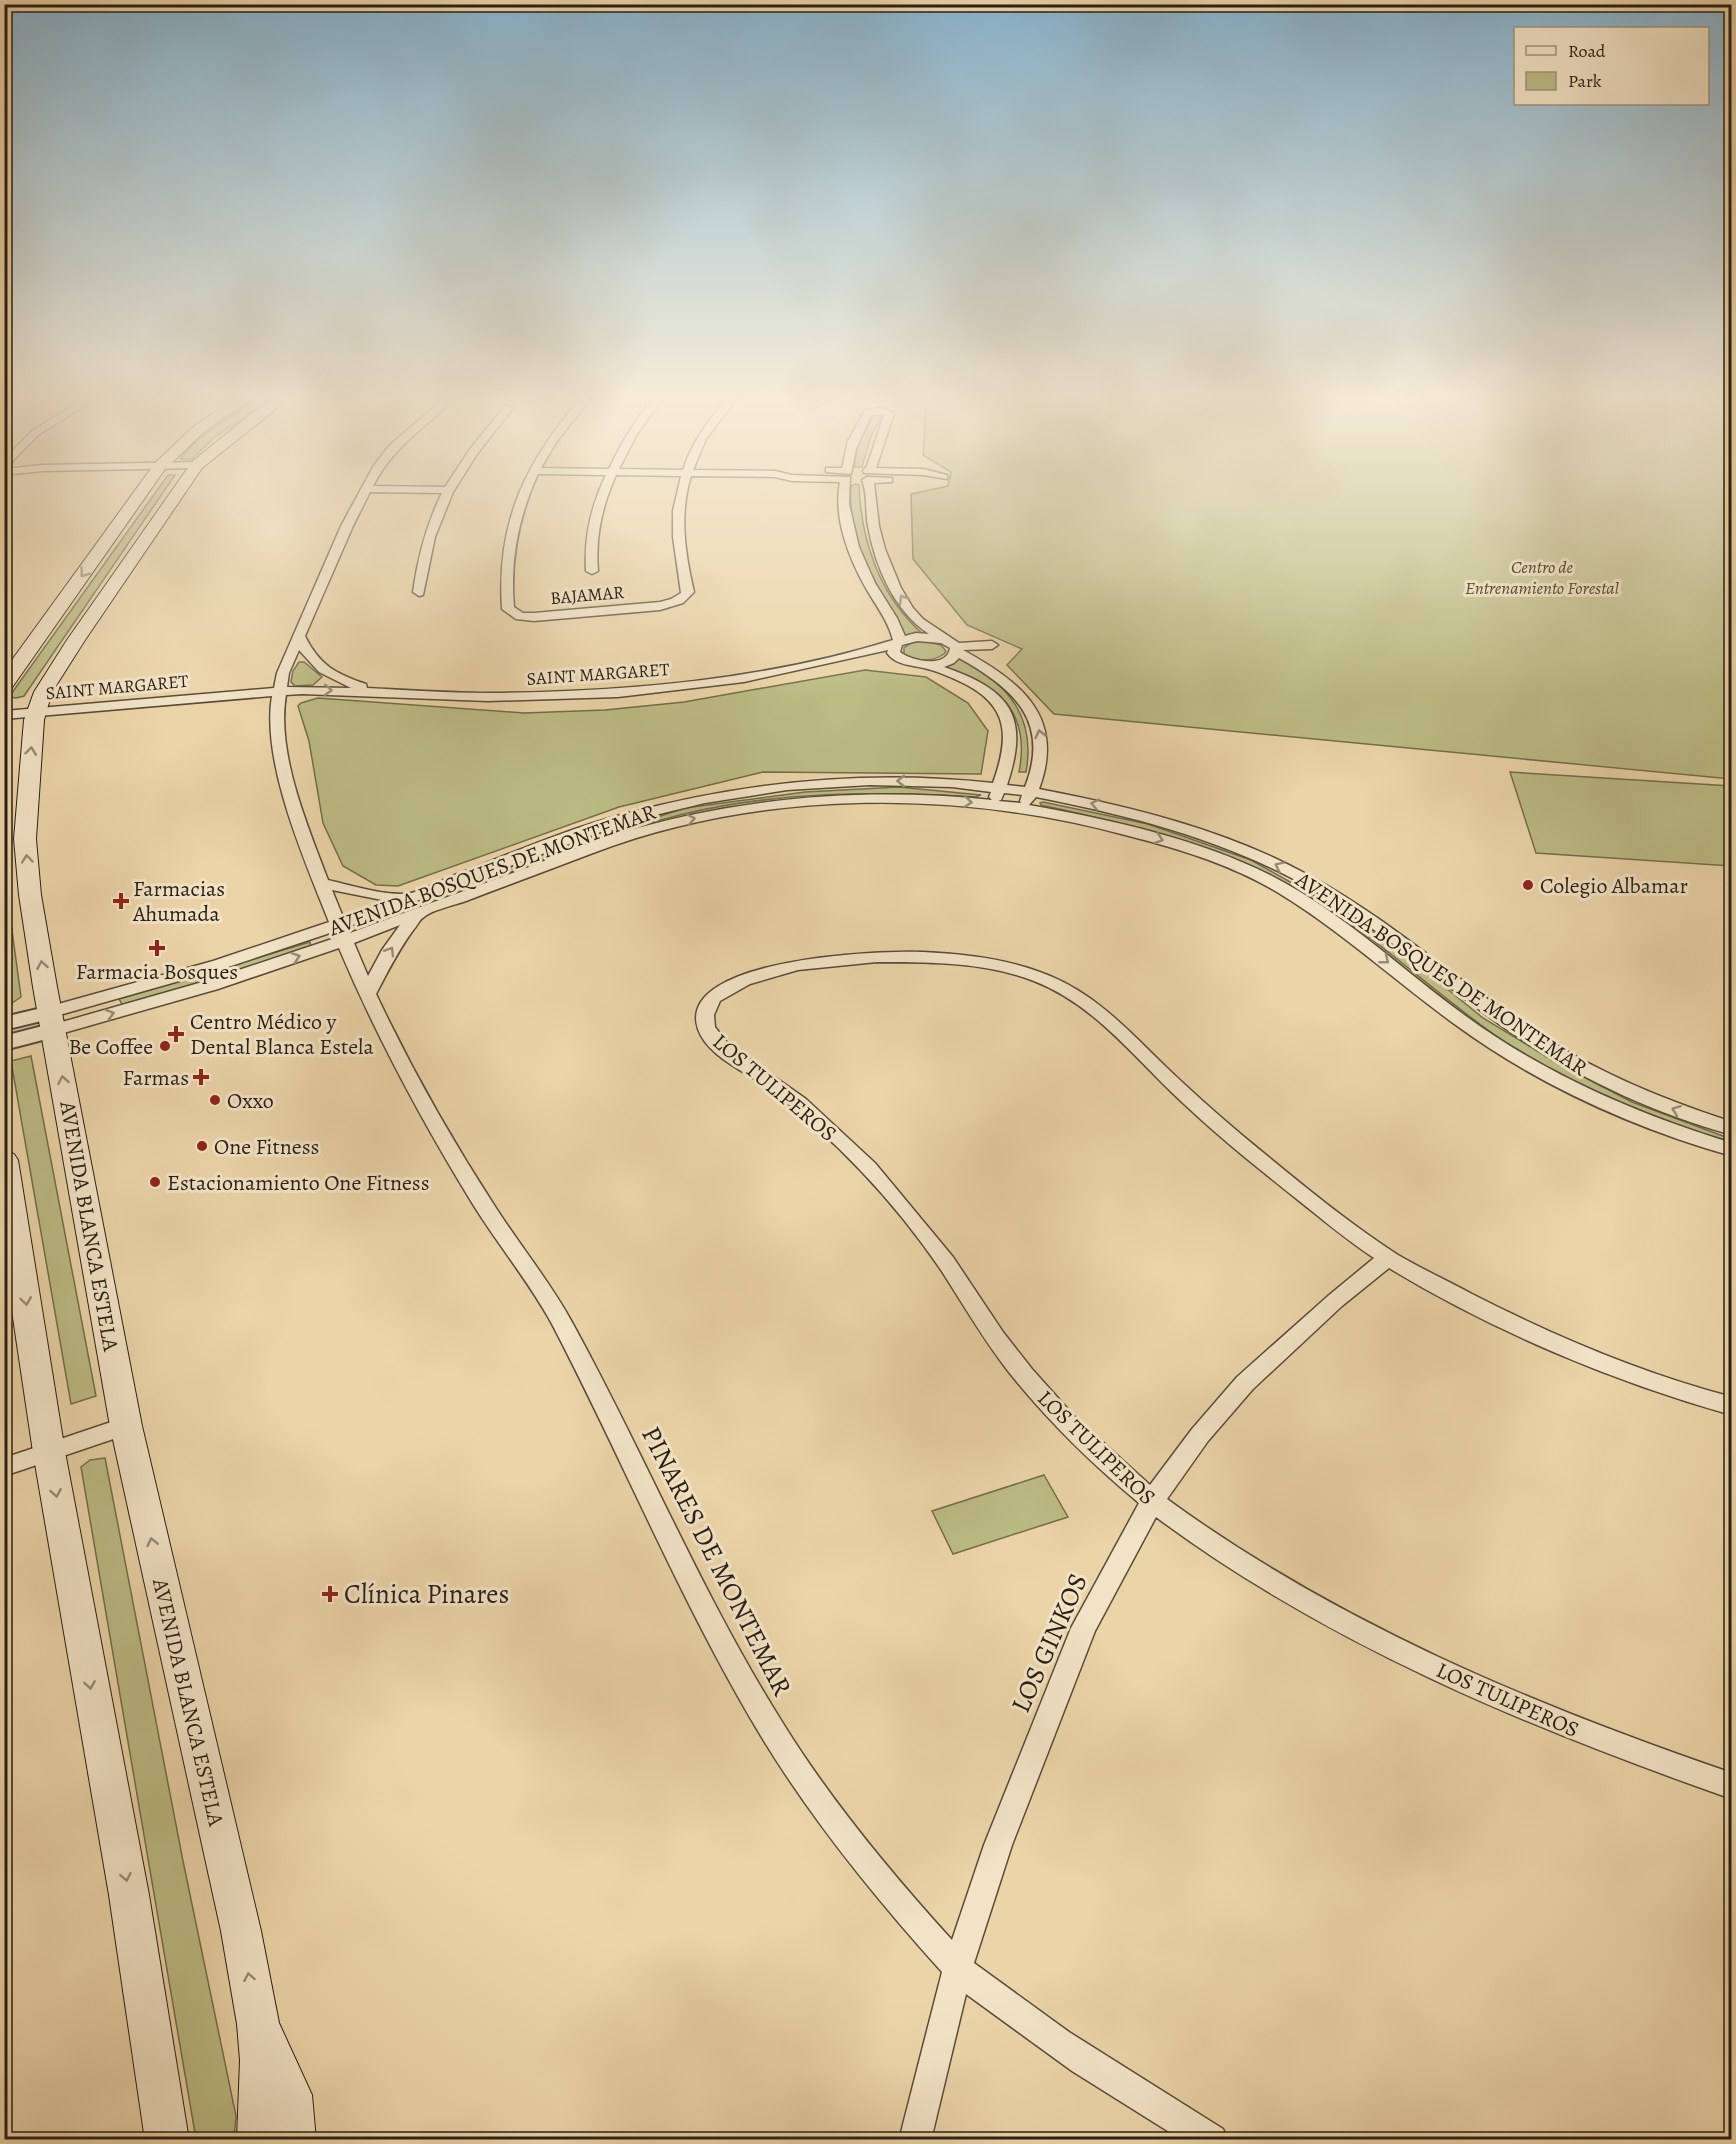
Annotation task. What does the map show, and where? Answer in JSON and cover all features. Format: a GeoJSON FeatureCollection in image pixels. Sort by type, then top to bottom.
{"type":"FeatureCollection","features":[{"type":"Feature","properties":{"kind":"main road"},"geometry":{"type":"LineString","coordinates":[[4,685],[140,494]]}},
{"type":"Feature","properties":{"kind":"main road","name":"AVENIDA BLANCA ESTELA"},"geometry":{"type":"LineString","coordinates":[[177,494],[76,640],[43,692],[36,711],[27,790],[25,840],[30,895],[126,1426],[241,1931],[258,2024],[262,2061],[259,2139]]}},
{"type":"Feature","properties":{"kind":"main road"},"geometry":{"type":"LineString","coordinates":[[4,1160],[10,1224],[129,1895],[168,2139]]}},
{"type":"Feature","properties":{"kind":"main road"},"geometry":{"type":"LineString","coordinates":[[258,2024],[290,2095],[294,2139]]}},
{"type":"Feature","properties":{"kind":"street","name":"PINARES DE MONTEMAR"},"geometry":{"type":"LineString","coordinates":[[363,494],[283,673],[278,692],[280,732],[291,792],[321,883],[344,941],[409,1079],[483,1204],[556,1311],[722,1643],[754,1701],[842,1832],[957,1969],[1116,2082],[1212,2139]]}},
{"type":"Feature","properties":{"kind":"street"},"geometry":{"type":"LineString","coordinates":[[418,592],[425,549],[445,494]]}},
{"type":"Feature","properties":{"kind":"street","name":"BAJAMAR"},"geometry":{"type":"LineString","coordinates":[[525,494],[515,519],[504,583],[510,611],[520,616],[534,617],[660,606],[676,602],[686,596],[688,592],[680,561],[677,522],[683,494]]}},
{"type":"Feature","properties":{"kind":"street"},"geometry":{"type":"LineString","coordinates":[[592,571],[590,538],[601,494]]}},
{"type":"Feature","properties":{"kind":"street"},"geometry":{"type":"LineString","coordinates":[[847,494],[846,516],[853,547],[869,584],[896,623],[899,642],[893,653],[904,661]]}},
{"type":"Feature","properties":{"kind":"street"},"geometry":{"type":"LineString","coordinates":[[871,494],[873,527],[891,576],[916,619],[1006,683],[1032,712],[1038,723],[1043,744],[1042,756],[1032,791],[1024,808]]}},
{"type":"Feature","properties":{"kind":"street","name":"SAINT MARGARET"},"geometry":{"type":"LineString","coordinates":[[4,715],[318,690],[488,697],[607,694],[734,679],[864,653],[916,637],[944,639]]}},
{"type":"Feature","properties":{"kind":"street","name":"SAINT MARGARET"},"geometry":{"type":"LineString","coordinates":[[300,638],[303,649],[323,669],[377,692]]}},
{"type":"Feature","properties":{"kind":"street"},"geometry":{"type":"LineString","coordinates":[[956,649],[992,645]]}},
{"type":"Feature","properties":{"kind":"street"},"geometry":{"type":"LineString","coordinates":[[926,665],[944,662],[955,656],[956,649]]}},
{"type":"Feature","properties":{"kind":"street","name":"SAINT MARGARET"},"geometry":{"type":"LineString","coordinates":[[820,662],[904,661],[926,665],[956,674],[989,693],[1004,709],[1012,728],[1010,754],[994,804]]}},
{"type":"Feature","properties":{"kind":"street","name":"AVENIDA BOSQUES DE MONTEMAR"},"geometry":{"type":"LineString","coordinates":[[4,1043],[52,1021],[165,979],[337,924],[593,828],[653,810],[778,787],[849,782],[920,781],[1032,791],[1110,807],[1175,825],[1275,864],[1362,914],[1511,1024],[1564,1058],[1652,1100],[1731,1129]]}},
{"type":"Feature","properties":{"kind":"street","name":"AVENIDA BOSQUES DE MONTEMAR"},"geometry":{"type":"LineString","coordinates":[[4,1024],[52,1021],[212,985],[344,941],[619,838],[720,813],[790,803],[857,799],[926,799],[1024,808],[1126,829],[1186,848],[1277,885],[1330,919],[1460,1019],[1524,1061],[1600,1101],[1731,1150]]}},
{"type":"Feature","properties":{"kind":"street"},"geometry":{"type":"LineString","coordinates":[[321,883],[369,894],[407,898]]}},
{"type":"Feature","properties":{"kind":"street","name":"AVENIDA BOSQUES DE MONTEMAR"},"geometry":{"type":"LineString","coordinates":[[368,993],[390,950],[418,914]]}},
{"type":"Feature","properties":{"kind":"street","name":"LOS TULIPEROS"},"geometry":{"type":"LineString","coordinates":[[1731,1406],[1692,1395],[1556,1344],[1484,1310],[1388,1258],[1308,1198],[1219,1126],[1090,1004],[1041,977],[999,965],[916,958],[865,958],[808,963],[770,972],[720,991],[706,1011],[705,1022],[715,1042],[804,1107],[891,1193],[944,1260],[990,1330],[1035,1387],[1097,1452],[1152,1501],[1195,1534],[1264,1580],[1326,1615],[1392,1648],[1610,1743],[1731,1786]]}},
{"type":"Feature","properties":{"kind":"street","name":"LOS GINKOS"},"geometry":{"type":"LineString","coordinates":[[915,2139],[957,1969],[998,1845],[1084,1628],[1152,1501],[1200,1435],[1245,1383],[1335,1301],[1388,1258]]}},
{"type":"Feature","properties":{"kind":"street"},"geometry":{"type":"LineString","coordinates":[[4,1467],[126,1426]]}},
{"type":"Feature","properties":{"kind":"green space"},"geometry":{"type":"Polygon","coordinates":[[[154,494],[162,494],[24,696],[9,697],[154,494]]]}},
{"type":"Feature","properties":{"kind":"green space"},"geometry":{"type":"Polygon","coordinates":[[[851,494],[860,494],[869,547],[884,585],[895,603],[923,634],[902,635],[902,628],[873,578],[858,544],[851,494]]]}},
{"type":"Feature","properties":{"kind":"green space","name":"Centro de Entrenamiento Forestal"},"geometry":{"type":"Polygon","coordinates":[[[911,494],[1731,494],[1731,779],[1054,714],[1007,665],[1022,649],[967,625],[913,559],[911,494]]]}},
{"type":"Feature","properties":{"kind":"green space"},"geometry":{"type":"Polygon","coordinates":[[[923,641],[941,645],[946,651],[939,657],[924,660],[904,654],[904,648],[911,643],[923,641]]]}},
{"type":"Feature","properties":{"kind":"green space"},"geometry":{"type":"Polygon","coordinates":[[[960,659],[992,679],[1015,704],[1027,735],[1026,772],[1019,772],[1020,732],[1015,716],[995,692],[980,682],[944,667],[960,659]]]}},
{"type":"Feature","properties":{"kind":"green space"},"geometry":{"type":"Polygon","coordinates":[[[299,662],[304,662],[322,677],[313,685],[295,686],[291,682],[293,671],[299,662]]]}},
{"type":"Feature","properties":{"kind":"green space"},"geometry":{"type":"Polygon","coordinates":[[[865,670],[926,677],[968,703],[988,731],[981,774],[763,772],[619,807],[398,886],[376,885],[343,866],[323,823],[309,741],[298,706],[318,698],[524,713],[605,710],[684,702],[865,670]]]}},
{"type":"Feature","properties":{"kind":"green space"},"geometry":{"type":"Polygon","coordinates":[[[4,723],[10,724],[5,863],[4,863],[4,723]]]}},
{"type":"Feature","properties":{"kind":"green space"},"geometry":{"type":"Polygon","coordinates":[[[1510,772],[1731,786],[1731,866],[1536,853],[1510,772]]]}},
{"type":"Feature","properties":{"kind":"green space"},"geometry":{"type":"Polygon","coordinates":[[[899,787],[981,795],[975,797],[901,794],[827,795],[753,801],[717,807],[615,834],[426,905],[420,904],[421,901],[555,850],[685,808],[805,792],[899,787]]]}},
{"type":"Feature","properties":{"kind":"green space"},"geometry":{"type":"Polygon","coordinates":[[[1040,803],[1148,824],[1251,860],[1349,915],[1418,965],[1483,1018],[1552,1060],[1632,1102],[1731,1139],[1731,1145],[1618,1102],[1563,1077],[1537,1062],[1486,1029],[1360,931],[1307,896],[1275,879],[1243,864],[1177,840],[1041,805],[1040,803]]]}},
{"type":"Feature","properties":{"kind":"green space"},"geometry":{"type":"Polygon","coordinates":[[[4,871],[21,997],[12,1003],[5,1003],[4,871]]]}},
{"type":"Feature","properties":{"kind":"green space"},"geometry":{"type":"Polygon","coordinates":[[[310,942],[311,949],[123,1006],[119,999],[310,942]]]}},
{"type":"Feature","properties":{"kind":"green space"},"geometry":{"type":"Polygon","coordinates":[[[31,1056],[96,1396],[71,1404],[11,1061],[31,1056]]]}},
{"type":"Feature","properties":{"kind":"green space"},"geometry":{"type":"Polygon","coordinates":[[[105,1458],[183,1861],[236,2116],[234,2139],[196,2139],[81,1467],[90,1460],[105,1458]]]}},
{"type":"Feature","properties":{"kind":"green space"},"geometry":{"type":"Polygon","coordinates":[[[1044,1475],[1068,1517],[953,1554],[932,1511],[1044,1475]]]}},
{"type":"Feature","properties":{"kind":"place","name":"Colegio Albamar"},"geometry":{"type":"Point","coordinates":[1528,885]}},
{"type":"Feature","properties":{"kind":"place","name":"Farmacias Ahumada"},"geometry":{"type":"Point","coordinates":[121,901]}},
{"type":"Feature","properties":{"kind":"place","name":"Farmacia Bosques"},"geometry":{"type":"Point","coordinates":[157,948]}},
{"type":"Feature","properties":{"kind":"place","name":"Centro Médico y Dental Blanca Estela"},"geometry":{"type":"Point","coordinates":[176,1034]}},
{"type":"Feature","properties":{"kind":"place","name":"Be Coffee"},"geometry":{"type":"Point","coordinates":[165,1046]}},
{"type":"Feature","properties":{"kind":"place","name":"Farmas"},"geometry":{"type":"Point","coordinates":[201,1077]}},
{"type":"Feature","properties":{"kind":"place","name":"Oxxo"},"geometry":{"type":"Point","coordinates":[215,1100]}},
{"type":"Feature","properties":{"kind":"place","name":"One Fitness"},"geometry":{"type":"Point","coordinates":[202,1146]}},
{"type":"Feature","properties":{"kind":"place","name":"Estacionamiento One Fitness"},"geometry":{"type":"Point","coordinates":[155,1182]}},
{"type":"Feature","properties":{"kind":"place","name":"Clínica Pinares"},"geometry":{"type":"Point","coordinates":[330,1594]}}]}
